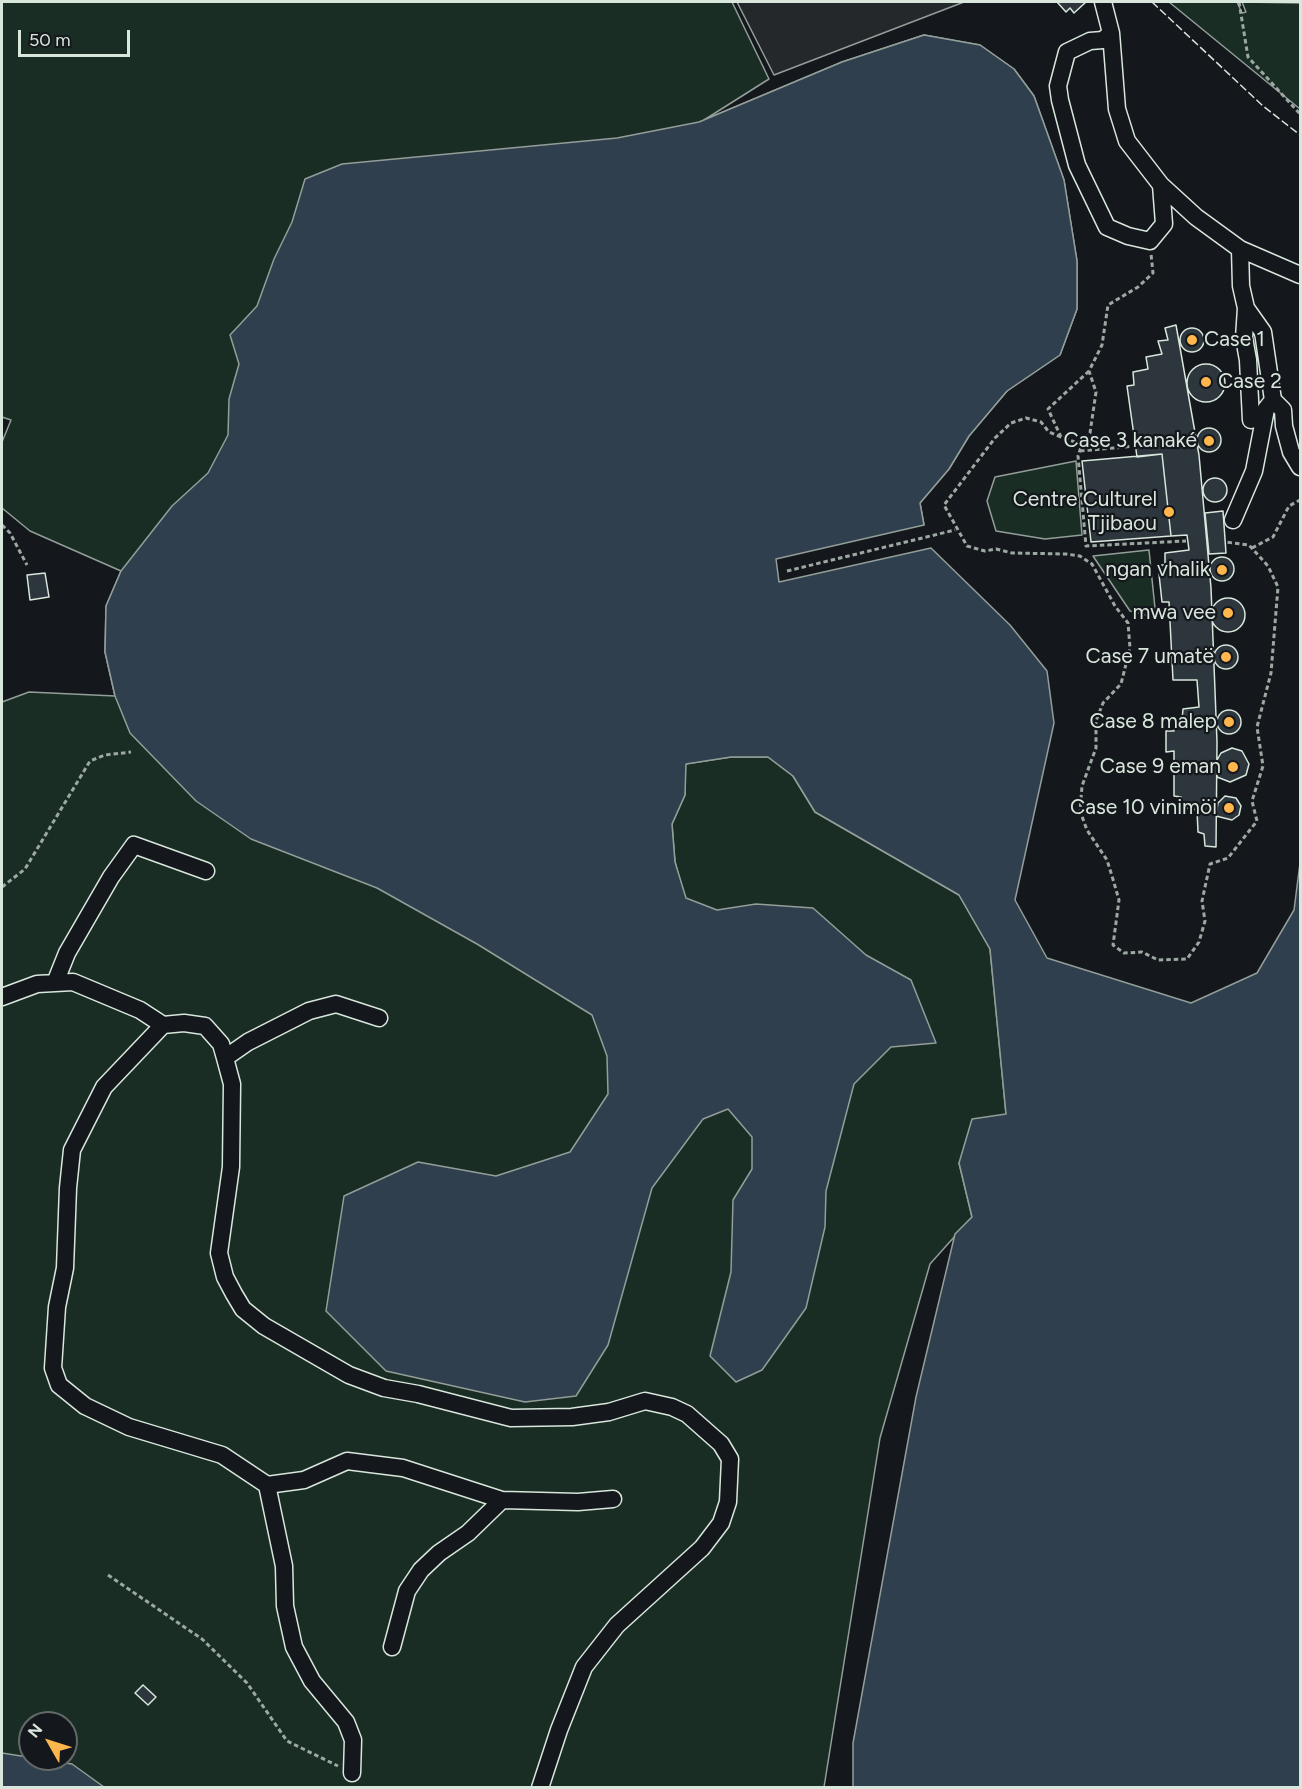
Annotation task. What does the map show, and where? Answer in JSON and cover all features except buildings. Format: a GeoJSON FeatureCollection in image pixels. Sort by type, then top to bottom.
{"type":"FeatureCollection","features":[{"type":"Feature","properties":{"kind":"lane"},"geometry":{"type":"LineString","coordinates":[[1103,2],[1111,33],[1117,109],[1127,141],[1161,185],[1196,217],[1240,249],[1300,275]]}},
{"type":"Feature","properties":{"kind":"lane"},"geometry":{"type":"LineString","coordinates":[[1111,33],[1102,40],[1090,41],[1067,52],[1059,86],[1059,100],[1077,165],[1107,227],[1128,236],[1150,241],[1164,224],[1161,185]]}},
{"type":"Feature","properties":{"kind":"lane"},"geometry":{"type":"LineString","coordinates":[[1240,249],[1241,286],[1246,308],[1244,338],[1248,360],[1251,420]]}},
{"type":"Feature","properties":{"kind":"lane"},"geometry":{"type":"LineString","coordinates":[[1246,308],[1263,332],[1273,400],[1283,410],[1284,426],[1291,452],[1300,467]]}},
{"type":"Feature","properties":{"kind":"lane"},"geometry":{"type":"LineString","coordinates":[[1233,520],[1254,471],[1266,409],[1273,400]]}},
{"type":"Feature","properties":{"kind":"lane"},"geometry":{"type":"LineString","coordinates":[[55,983],[79,933],[111,878],[134,845],[206,871]]}},
{"type":"Feature","properties":{"kind":"lane"},"geometry":{"type":"LineString","coordinates":[[2,997],[37,984],[73,982],[140,1010],[163,1025],[184,1023],[205,1026],[221,1044],[232,1084],[231,1167],[219,1253],[225,1277],[243,1309],[264,1326],[349,1375],[384,1388],[418,1394],[511,1418],[572,1417],[609,1412],[645,1401],[672,1407],[687,1414],[722,1444],[730,1459],[728,1502],[722,1523],[702,1548],[616,1624],[584,1667],[559,1730],[540,1788]]}},
{"type":"Feature","properties":{"kind":"lane"},"geometry":{"type":"LineString","coordinates":[[225,1058],[248,1042],[309,1011],[336,1004],[379,1018]]}},
{"type":"Feature","properties":{"kind":"lane"},"geometry":{"type":"LineString","coordinates":[[163,1025],[104,1087],[72,1150],[65,1268],[57,1307],[53,1368],[59,1385],[85,1406],[129,1427],[222,1455],[267,1485],[304,1480],[346,1461],[403,1468],[502,1500],[578,1502],[613,1499]]}},
{"type":"Feature","properties":{"kind":"lane"},"geometry":{"type":"LineString","coordinates":[[267,1485],[284,1566],[285,1606],[294,1647],[312,1681],[346,1722],[353,1740],[352,1773]]}},
{"type":"Feature","properties":{"kind":"lane"},"geometry":{"type":"LineString","coordinates":[[392,1647],[407,1591],[421,1570],[439,1553],[468,1533],[502,1500]]}},
{"type":"Feature","properties":{"kind":"path"},"geometry":{"type":"LineString","coordinates":[[1239,2],[1248,57],[1300,114]]}},
{"type":"Feature","properties":{"kind":"path"},"geometry":{"type":"LineString","coordinates":[[1061,437],[1048,409],[1089,371],[1102,345],[1104,316],[1108,305],[1138,287],[1153,273],[1150,241]]}},
{"type":"Feature","properties":{"kind":"path"},"geometry":{"type":"LineString","coordinates":[[1089,371],[1096,392],[1090,433],[1083,441],[1078,456],[1086,546],[1186,541]]}},
{"type":"Feature","properties":{"kind":"path"},"geometry":{"type":"LineString","coordinates":[[1083,441],[1075,442],[1061,437],[1049,432],[1041,422],[1026,418],[1011,423],[995,438],[944,505],[967,546],[986,551],[996,549],[1012,553],[1073,555],[1092,564],[1115,606],[1128,623],[1130,648],[1121,684],[1102,704],[1096,721],[1096,748],[1082,786],[1080,811],[1087,830],[1107,860],[1119,900],[1113,945],[1124,953],[1142,952],[1158,960],[1188,959],[1199,942],[1205,921],[1202,901],[1210,864],[1228,858],[1257,821],[1252,801],[1263,766],[1257,727],[1271,673],[1278,587],[1268,566],[1249,545],[1225,542]]}},
{"type":"Feature","properties":{"kind":"path"},"geometry":{"type":"LineString","coordinates":[[1080,451],[1136,446]]}},
{"type":"Feature","properties":{"kind":"path"},"geometry":{"type":"LineString","coordinates":[[1252,548],[1273,537],[1289,506],[1300,500]]}},
{"type":"Feature","properties":{"kind":"path"},"geometry":{"type":"LineString","coordinates":[[2,525],[10,533],[27,565]]}},
{"type":"Feature","properties":{"kind":"path"},"geometry":{"type":"LineString","coordinates":[[787,571],[955,530]]}},
{"type":"Feature","properties":{"kind":"path"},"geometry":{"type":"LineString","coordinates":[[2,887],[25,869],[90,761],[105,755],[131,752]]}},
{"type":"Feature","properties":{"kind":"path"},"geometry":{"type":"LineString","coordinates":[[108,1575],[202,1639],[247,1683],[287,1741],[352,1773]]}},
{"type":"Feature","properties":{"kind":"green space"},"geometry":{"type":"Polygon","coordinates":[[[2,2],[732,2],[769,79],[704,120],[842,62],[924,35],[980,45],[1014,69],[1034,96],[1064,180],[1077,261],[1077,309],[1060,355],[1007,391],[969,436],[949,469],[920,503],[924,525],[434,188],[685,898],[675,862],[672,824],[685,795],[685,764],[731,757],[768,757],[793,776],[815,812],[959,895],[990,949],[1006,1114],[959,1163],[972,1217],[930,1264],[880,1438],[824,1787],[2,1788],[2,702],[29,692],[115,696],[105,652],[106,606],[121,571],[30,531],[2,508],[2,442],[11,420],[2,417],[2,2]]]}},
{"type":"Feature","properties":{"kind":"green space"},"geometry":{"type":"Polygon","coordinates":[[[1169,2],[1237,2],[1242,13],[1246,12],[1242,2],[1300,3],[1300,109],[1169,2]]]}},
{"type":"Feature","properties":{"kind":"green space"},"geometry":{"type":"Polygon","coordinates":[[[1076,461],[1082,535],[1045,539],[996,531],[987,501],[995,477],[1076,461]]]}},
{"type":"Feature","properties":{"kind":"green space"},"geometry":{"type":"Polygon","coordinates":[[[1149,550],[1156,618],[1130,611],[1093,556],[1149,550]]]}},
{"type":"Feature","properties":{"kind":"shaded area"},"geometry":{"type":"Polygon","coordinates":[[[737,2],[964,2],[774,75],[737,2]]]}},
{"type":"Feature","properties":{"kind":"water"},"geometry":{"type":"Polygon","coordinates":[[[924,35],[980,45],[1014,69],[1034,96],[1064,180],[1077,261],[1077,309],[1060,355],[1007,391],[969,436],[949,469],[920,503],[924,525],[776,559],[779,582],[931,548],[1010,625],[1047,671],[1054,723],[1015,900],[1047,958],[1191,1003],[1257,973],[1294,910],[1300,863],[1300,1787],[853,1787],[853,1743],[916,1397],[955,1234],[972,1217],[959,1163],[972,1119],[1006,1114],[990,949],[959,895],[815,812],[793,776],[768,757],[731,757],[686,764],[685,795],[672,824],[675,862],[686,898],[717,910],[756,904],[813,908],[866,955],[911,980],[936,1043],[891,1047],[854,1084],[826,1191],[825,1227],[806,1308],[762,1370],[736,1382],[710,1356],[731,1272],[733,1200],[752,1169],[752,1137],[728,1109],[703,1119],[652,1188],[608,1345],[576,1396],[525,1402],[386,1371],[326,1311],[344,1196],[418,1162],[496,1176],[570,1152],[608,1094],[607,1056],[592,1015],[477,944],[377,888],[251,839],[196,801],[130,733],[115,696],[105,652],[106,606],[121,571],[172,506],[208,473],[228,435],[229,399],[239,364],[230,335],[257,306],[274,259],[292,222],[305,179],[342,164],[617,138],[699,122],[842,62],[924,35]]]}},
{"type":"Feature","properties":{"kind":"water"},"geometry":{"type":"Polygon","coordinates":[[[2,1753],[18,1756],[18,1771],[78,1771],[78,1768],[104,1787],[2,1787],[2,1753]]]}},
{"type":"Feature","properties":{"kind":"fence"},"geometry":{"type":"LineString","coordinates":[[1152,2],[1263,106],[1300,135]]}},
{"type":"Feature","properties":{"kind":"place","name":"Case 1"},"geometry":{"type":"Point","coordinates":[1192,340]}},
{"type":"Feature","properties":{"kind":"place","name":"Case 2"},"geometry":{"type":"Point","coordinates":[1206,382]}},
{"type":"Feature","properties":{"kind":"place","name":"Case 3 kanaké"},"geometry":{"type":"Point","coordinates":[1209,441]}},
{"type":"Feature","properties":{"kind":"place","name":"Centre Culturel Tjibaou"},"geometry":{"type":"Point","coordinates":[1169,512]}},
{"type":"Feature","properties":{"kind":"place","name":"ngan vhalik"},"geometry":{"type":"Point","coordinates":[1222,570]}},
{"type":"Feature","properties":{"kind":"place","name":"mwa vee"},"geometry":{"type":"Point","coordinates":[1228,613]}},
{"type":"Feature","properties":{"kind":"place","name":"Case 7 umatë"},"geometry":{"type":"Point","coordinates":[1226,657]}},
{"type":"Feature","properties":{"kind":"place","name":"Case 8 malep"},"geometry":{"type":"Point","coordinates":[1229,722]}},
{"type":"Feature","properties":{"kind":"place","name":"Case 9 eman"},"geometry":{"type":"Point","coordinates":[1233,767]}},
{"type":"Feature","properties":{"kind":"place","name":"Case 10 vinimöi"},"geometry":{"type":"Point","coordinates":[1229,808]}}]}
